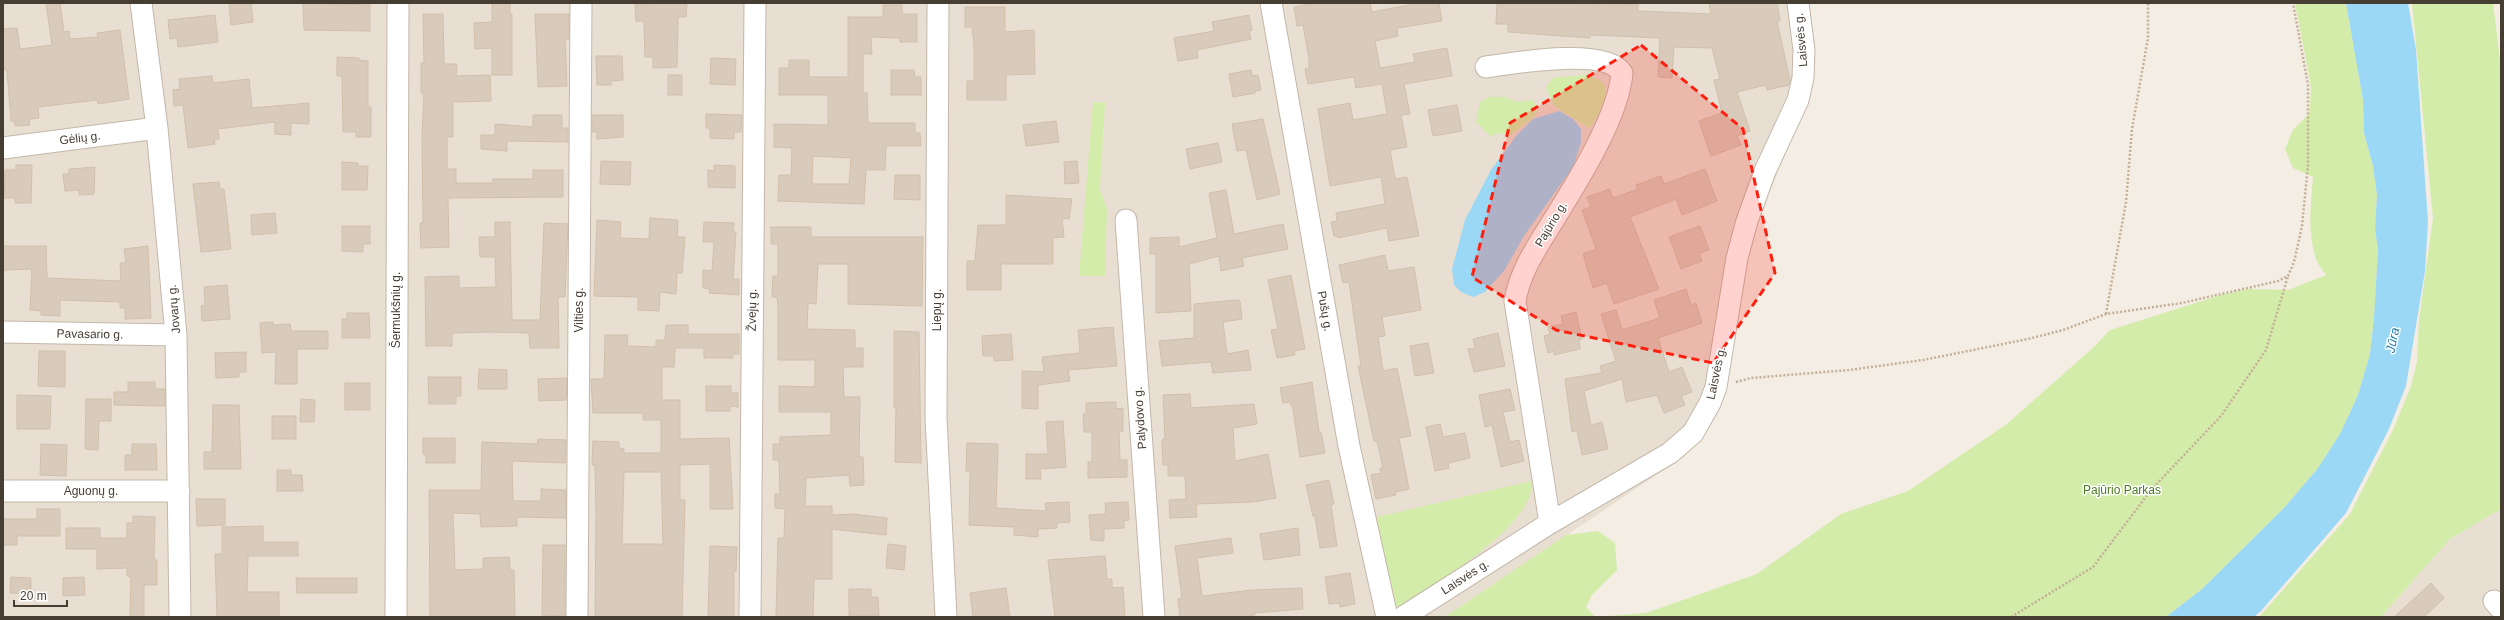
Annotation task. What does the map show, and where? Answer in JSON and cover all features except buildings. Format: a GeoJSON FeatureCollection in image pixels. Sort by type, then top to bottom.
{"type":"FeatureCollection","features":[{"type":"Feature","properties":{"kind":"street","name":"Jovarų g."},"geometry":{"type":"LineString","coordinates":[[141,3],[157,128],[176,335],[180,491],[180,617]]}},
{"type":"Feature","properties":{"kind":"street","name":"Šermukšnių g."},"geometry":{"type":"LineString","coordinates":[[396,617],[398,3]]}},
{"type":"Feature","properties":{"kind":"street","name":"Vilties g."},"geometry":{"type":"LineString","coordinates":[[577,617],[581,3]]}},
{"type":"Feature","properties":{"kind":"street","name":"Žvejų g."},"geometry":{"type":"LineString","coordinates":[[750,617],[755,3]]}},
{"type":"Feature","properties":{"kind":"street","name":"Liepų g."},"geometry":{"type":"LineString","coordinates":[[938,3],[936,418],[946,617]]}},
{"type":"Feature","properties":{"kind":"street","name":"Pušų g."},"geometry":{"type":"LineString","coordinates":[[1271,3],[1349,446],[1388,617]]}},
{"type":"Feature","properties":{"kind":"street","name":"Laisvės g."},"geometry":{"type":"LineString","coordinates":[[1403,617],[1550,523],[1683,444],[1702,421],[1716,387],[1727,311],[1747,221],[1774,149],[1798,100],[1803,78],[1804,50],[1798,3]]}},
{"type":"Feature","properties":{"kind":"street","name":"Pajūrio g."},"geometry":{"type":"LineString","coordinates":[[1486,67],[1554,58],[1602,61],[1614,64],[1622,72],[1618,99],[1568,197],[1519,280],[1515,301],[1550,523]]}},
{"type":"Feature","properties":{"kind":"street","name":"Gėlių g."},"geometry":{"type":"LineString","coordinates":[[3,148],[157,128]]}},
{"type":"Feature","properties":{"kind":"street","name":"Palydovo g."},"geometry":{"type":"LineString","coordinates":[[1126,220],[1154,617]]}},
{"type":"Feature","properties":{"kind":"street","name":"Pavasario g."},"geometry":{"type":"LineString","coordinates":[[3,332],[176,335]]}},
{"type":"Feature","properties":{"kind":"street","name":"Aguonų g."},"geometry":{"type":"LineString","coordinates":[[3,491],[180,491]]}},
{"type":"Feature","properties":{"kind":"path"},"geometry":{"type":"LineString","coordinates":[[2106,314],[2126,202],[2132,129],[2148,38],[2148,3]]}},
{"type":"Feature","properties":{"kind":"path"},"geometry":{"type":"LineString","coordinates":[[2011,617],[2093,566],[2151,490],[2221,416],[2266,350],[2288,276],[2294,262],[2302,226],[2308,165],[2308,85],[2293,3]]}},
{"type":"Feature","properties":{"kind":"path"},"geometry":{"type":"LineString","coordinates":[[1716,387],[1751,378],[1848,370],[1966,352],[2064,330],[2106,314],[2182,303],[2278,281],[2288,276]]}},
{"type":"Feature","properties":{"kind":"highlighted area"},"geometry":{"type":"Polygon","coordinates":[[[1641,45],[1743,129],[1775,273],[1713,363],[1556,330],[1472,277],[1510,123],[1641,45]]]}},
{"type":"Feature","properties":{"kind":"shaded area"},"geometry":{"type":"Polygon","coordinates":[[[3,3],[1807,3],[1804,110],[1759,217],[1698,440],[1674,463],[1445,617],[3,617],[3,3]],[[1093,102],[1100,189],[1105,103],[1093,102]]]}},
{"type":"Feature","properties":{"kind":"shaded area"},"geometry":{"type":"Polygon","coordinates":[[[2501,509],[2501,617],[2381,617],[2450,539],[2501,509]]]}},
{"type":"Feature","properties":{"kind":"green space","name":"Pajūrio Parkas"},"geometry":{"type":"Polygon","coordinates":[[[2295,3],[2346,3],[2363,100],[2364,133],[2373,166],[2377,195],[2375,229],[2378,250],[2374,318],[2370,354],[2358,395],[2340,434],[2318,468],[2284,508],[2202,589],[2166,617],[1595,617],[1646,613],[1757,574],[1841,514],[1908,491],[2007,424],[2094,347],[2110,330],[2218,296],[2248,289],[2288,290],[2326,275],[2317,261],[2311,239],[2310,218],[2313,177],[2293,168],[2285,149],[2293,130],[2309,114],[2310,106],[2311,87],[2295,3]]]}},
{"type":"Feature","properties":{"kind":"green space"},"geometry":{"type":"Polygon","coordinates":[[[2412,3],[2493,3],[2501,68],[2501,509],[2450,539],[2381,617],[2259,617],[2350,514],[2393,430],[2411,386],[2417,362],[2419,320],[2433,218],[2412,3]]]}},
{"type":"Feature","properties":{"kind":"green space"},"geometry":{"type":"Polygon","coordinates":[[[1585,75],[1596,78],[1604,85],[1605,89],[1605,95],[1601,108],[1595,121],[1589,128],[1554,106],[1546,87],[1553,78],[1585,75]]]}},
{"type":"Feature","properties":{"kind":"green space"},"geometry":{"type":"Polygon","coordinates":[[[1489,97],[1505,97],[1517,102],[1533,100],[1537,109],[1536,115],[1511,135],[1500,133],[1490,136],[1476,122],[1480,102],[1489,97]]]}},
{"type":"Feature","properties":{"kind":"green space"},"geometry":{"type":"Polygon","coordinates":[[[1093,102],[1105,103],[1100,189],[1107,209],[1105,276],[1079,276],[1093,102]]]}},
{"type":"Feature","properties":{"kind":"green space"},"geometry":{"type":"Polygon","coordinates":[[[1531,481],[1529,498],[1518,515],[1502,534],[1481,552],[1436,584],[1401,606],[1394,605],[1373,518],[1531,481]]]}},
{"type":"Feature","properties":{"kind":"green space"},"geometry":{"type":"Polygon","coordinates":[[[1598,531],[1615,543],[1617,570],[1592,595],[1586,607],[1595,617],[1445,617],[1566,535],[1598,531]]]}},
{"type":"Feature","properties":{"kind":"water","name":"Jūra"},"geometry":{"type":"Polygon","coordinates":[[[2346,3],[2408,3],[2416,50],[2428,222],[2425,271],[2406,386],[2389,429],[2346,513],[2261,611],[2254,617],[2166,617],[2202,589],[2284,508],[2318,468],[2340,434],[2358,395],[2370,354],[2374,318],[2378,250],[2375,229],[2377,195],[2373,166],[2364,133],[2363,100],[2346,3]]]}},
{"type":"Feature","properties":{"kind":"water"},"geometry":{"type":"Polygon","coordinates":[[[1559,111],[1573,119],[1581,129],[1581,143],[1573,167],[1524,236],[1504,271],[1485,292],[1473,297],[1461,292],[1454,285],[1452,269],[1465,220],[1491,170],[1516,136],[1533,119],[1559,111]]]}}]}
